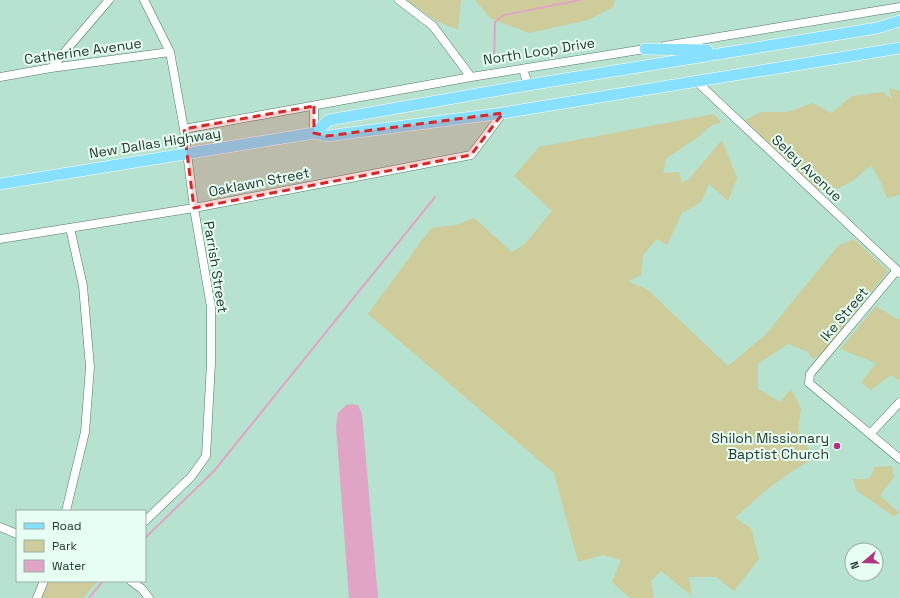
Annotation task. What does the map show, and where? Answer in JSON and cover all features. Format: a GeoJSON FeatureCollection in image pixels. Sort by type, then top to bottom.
{"type":"FeatureCollection","features":[{"type":"Feature","properties":{"kind":"main road"},"geometry":{"type":"LineString","coordinates":[[314,133],[329,120],[605,72],[877,28],[900,21]]}},
{"type":"Feature","properties":{"kind":"main road"},"geometry":{"type":"LineString","coordinates":[[503,113],[900,48]]}},
{"type":"Feature","properties":{"kind":"main road"},"geometry":{"type":"LineString","coordinates":[[645,49],[734,51]]}},
{"type":"Feature","properties":{"kind":"main road","name":"New Dallas Highway"},"geometry":{"type":"LineString","coordinates":[[0,184],[314,133],[328,136],[503,113]]}},
{"type":"Feature","properties":{"kind":"street"},"geometry":{"type":"LineString","coordinates":[[51,68],[109,0]]}},
{"type":"Feature","properties":{"kind":"street","name":"Parrish Street"},"geometry":{"type":"LineString","coordinates":[[144,0],[170,52],[184,129],[194,208],[211,308],[212,363],[206,456],[191,477],[146,520]]}},
{"type":"Feature","properties":{"kind":"street"},"geometry":{"type":"LineString","coordinates":[[399,0],[433,26],[471,77]]}},
{"type":"Feature","properties":{"kind":"street","name":"North Loop Drive"},"geometry":{"type":"LineString","coordinates":[[184,129],[471,77],[900,7]]}},
{"type":"Feature","properties":{"kind":"street","name":"Catherine Avenue"},"geometry":{"type":"LineString","coordinates":[[0,77],[51,68],[170,52]]}},
{"type":"Feature","properties":{"kind":"street"},"geometry":{"type":"LineString","coordinates":[[523,69],[528,85]]}},
{"type":"Feature","properties":{"kind":"street","name":"Seley Avenue"},"geometry":{"type":"LineString","coordinates":[[696,82],[899,272]]}},
{"type":"Feature","properties":{"kind":"street"},"geometry":{"type":"LineString","coordinates":[[314,106],[314,133]]}},
{"type":"Feature","properties":{"kind":"street","name":"Oaklawn Street"},"geometry":{"type":"LineString","coordinates":[[0,239],[194,208],[471,155],[503,113]]}},
{"type":"Feature","properties":{"kind":"street"},"geometry":{"type":"LineString","coordinates":[[66,510],[85,432],[90,367],[84,286],[70,228]]}},
{"type":"Feature","properties":{"kind":"street","name":"Ike Street"},"geometry":{"type":"LineString","coordinates":[[870,434],[809,383],[810,374],[899,272]]}},
{"type":"Feature","properties":{"kind":"street"},"geometry":{"type":"LineString","coordinates":[[900,402],[870,434],[900,459]]}},
{"type":"Feature","properties":{"kind":"street"},"geometry":{"type":"LineString","coordinates":[[0,527],[16,534]]}},
{"type":"Feature","properties":{"kind":"street"},"geometry":{"type":"LineString","coordinates":[[37,598],[44,582]]}},
{"type":"Feature","properties":{"kind":"street"},"geometry":{"type":"LineString","coordinates":[[132,582],[142,589],[149,598]]}},
{"type":"Feature","properties":{"kind":"highlighted area"},"geometry":{"type":"Polygon","coordinates":[[[314,106],[314,133],[327,136],[503,113],[471,155],[194,208],[184,129],[314,106]]]}},
{"type":"Feature","properties":{"kind":"green space"},"geometry":{"type":"Polygon","coordinates":[[[407,0],[461,0],[458,30],[436,21],[407,0]]]}},
{"type":"Feature","properties":{"kind":"green space"},"geometry":{"type":"Polygon","coordinates":[[[475,0],[615,0],[613,7],[588,20],[529,33],[490,18],[475,0]]]}},
{"type":"Feature","properties":{"kind":"green space"},"geometry":{"type":"Polygon","coordinates":[[[889,88],[900,91],[900,195],[887,198],[871,165],[854,180],[833,191],[827,187],[818,191],[745,120],[762,112],[788,112],[813,103],[831,113],[852,96],[883,92],[892,99],[889,88]]]}},
{"type":"Feature","properties":{"kind":"green space"},"geometry":{"type":"Polygon","coordinates":[[[714,114],[721,122],[711,126],[698,137],[667,158],[663,173],[679,172],[682,182],[688,180],[722,140],[737,178],[728,201],[709,184],[701,202],[682,213],[667,245],[657,239],[643,255],[641,275],[628,281],[648,290],[728,366],[766,334],[838,246],[854,239],[888,271],[821,355],[813,359],[808,352],[788,344],[758,364],[758,389],[780,402],[791,389],[801,408],[798,429],[814,459],[782,478],[735,518],[751,528],[759,559],[734,591],[716,577],[689,577],[692,596],[661,571],[651,581],[654,598],[630,598],[612,582],[621,560],[603,555],[578,562],[554,473],[368,314],[431,228],[456,225],[474,218],[512,252],[525,244],[552,211],[514,176],[539,147],[714,114]]]}},
{"type":"Feature","properties":{"kind":"green space"},"geometry":{"type":"Polygon","coordinates":[[[876,306],[897,319],[900,317],[900,381],[891,375],[871,390],[861,383],[876,363],[840,349],[876,306]]]}},
{"type":"Feature","properties":{"kind":"green space"},"geometry":{"type":"Polygon","coordinates":[[[892,466],[894,477],[880,496],[900,513],[893,516],[856,490],[853,479],[869,479],[875,467],[892,466]]]}},
{"type":"Feature","properties":{"kind":"green space"},"geometry":{"type":"Polygon","coordinates":[[[46,582],[96,582],[83,598],[40,598],[46,582]]]}},
{"type":"Feature","properties":{"kind":"water"},"geometry":{"type":"Polygon","coordinates":[[[346,405],[358,405],[362,414],[378,598],[349,598],[336,426],[338,413],[346,405]]]}},
{"type":"Feature","properties":{"kind":"waterway"},"geometry":{"type":"LineString","coordinates":[[494,64],[495,22],[504,15],[580,0]]}},
{"type":"Feature","properties":{"kind":"waterway"},"geometry":{"type":"LineString","coordinates":[[146,537],[214,471],[435,197]]}},
{"type":"Feature","properties":{"kind":"waterway"},"geometry":{"type":"LineString","coordinates":[[89,598],[102,582]]}},
{"type":"Feature","properties":{"kind":"place","name":"Shiloh Missionary Baptist Church"},"geometry":{"type":"Point","coordinates":[837,446]}}]}
